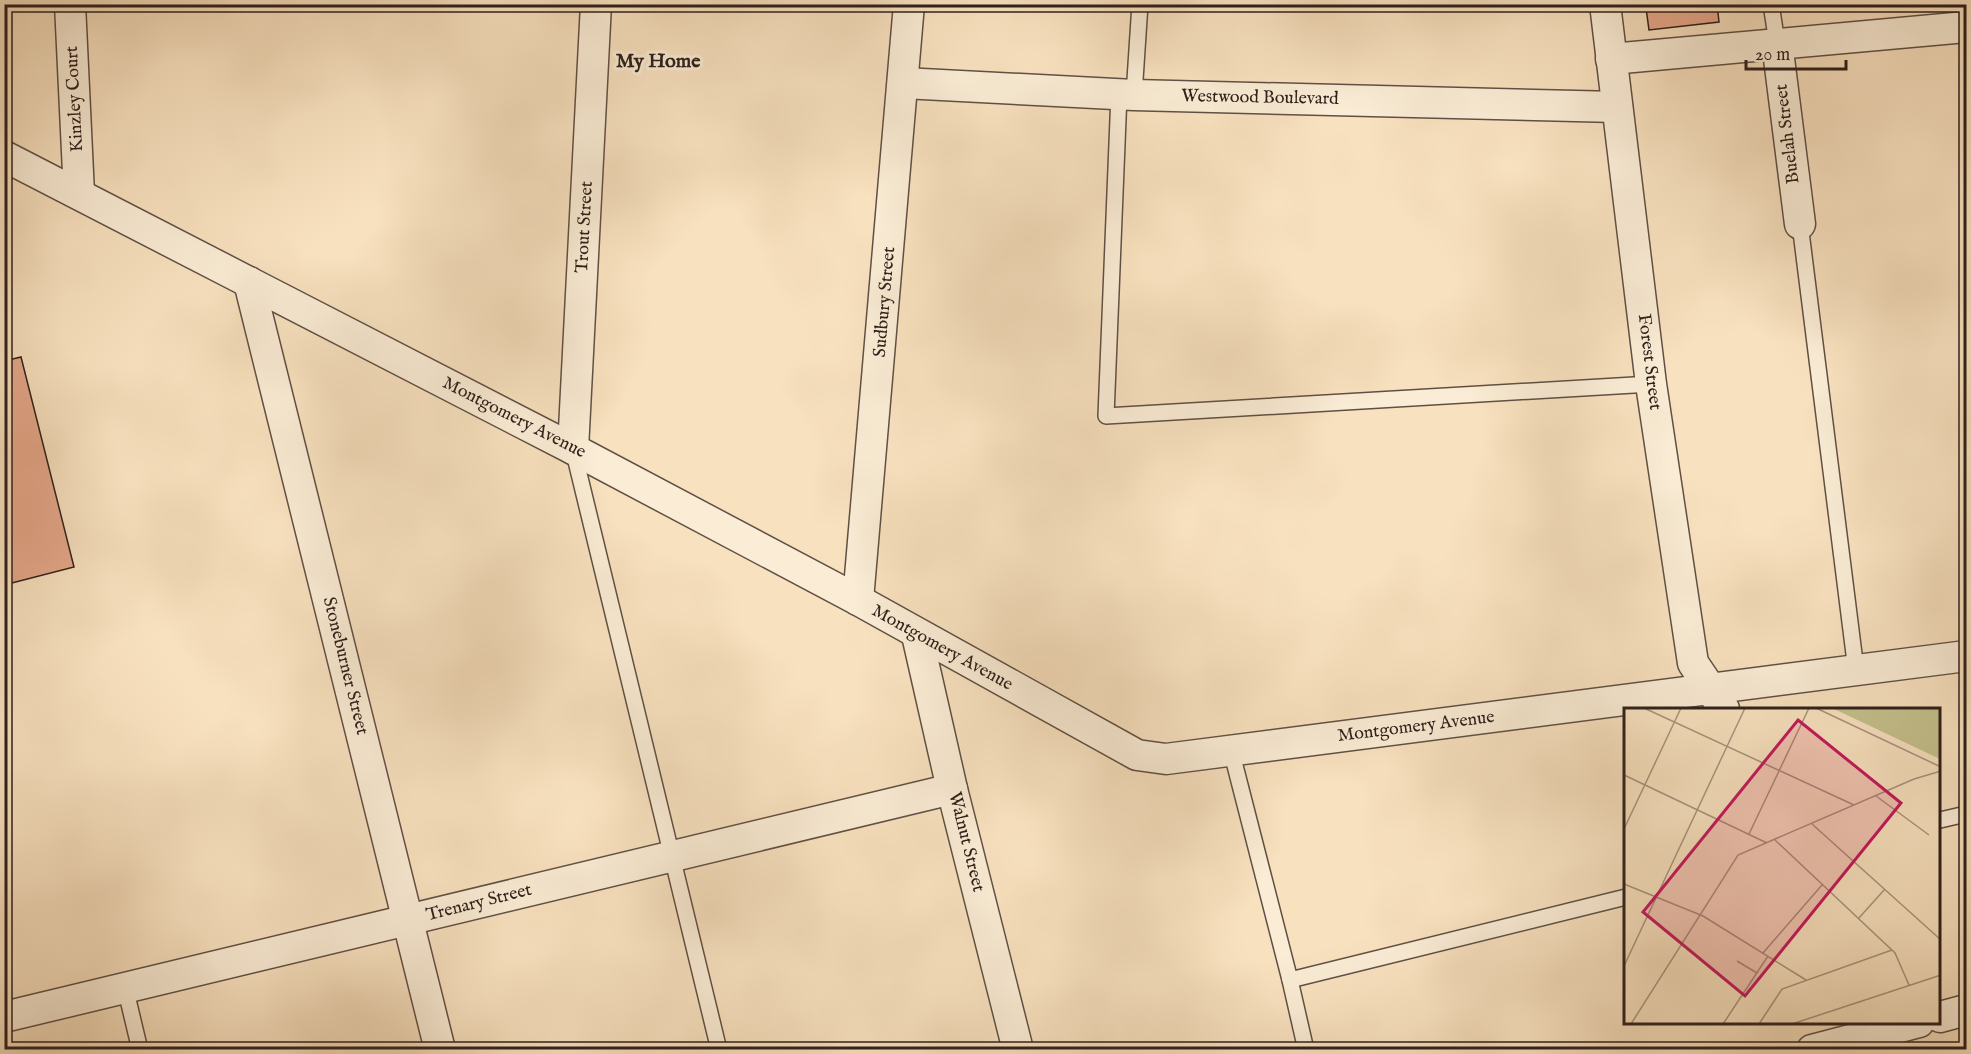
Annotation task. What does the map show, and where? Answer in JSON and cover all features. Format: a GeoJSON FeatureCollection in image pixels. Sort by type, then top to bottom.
{"type":"FeatureCollection","features":[{"type":"Feature","properties":{"kind":"street","name":"Kinzley Court"},"geometry":{"type":"LineString","coordinates":[[70,4],[79,194]]}},
{"type":"Feature","properties":{"kind":"street","name":"Trout Street"},"geometry":{"type":"LineString","coordinates":[[573,449],[596,4]]}},
{"type":"Feature","properties":{"kind":"street","name":"Sudbury Street"},"geometry":{"type":"LineString","coordinates":[[858,600],[909,4]]}},
{"type":"Feature","properties":{"kind":"street","name":"Forest Street"},"geometry":{"type":"LineString","coordinates":[[1605,4],[1651,384],[1693,663],[1717,699]]}},
{"type":"Feature","properties":{"kind":"street"},"geometry":{"type":"LineString","coordinates":[[1611,59],[1966,27]]}},
{"type":"Feature","properties":{"kind":"street","name":"Buelah Street"},"geometry":{"type":"LineString","coordinates":[[1777,43],[1800,224]]}},
{"type":"Feature","properties":{"kind":"street","name":"Westwood Boulevard"},"geometry":{"type":"LineString","coordinates":[[903,83],[1126,95],[1617,107]]}},
{"type":"Feature","properties":{"kind":"street","name":"Montgomery Avenue"},"geometry":{"type":"LineString","coordinates":[[4,156],[573,449],[858,600],[1137,755],[1166,759],[1231,750],[1624,709]]}},
{"type":"Feature","properties":{"kind":"street","name":"Stoneburner Street"},"geometry":{"type":"LineString","coordinates":[[249,282],[400,886],[406,921],[440,1050]]}},
{"type":"Feature","properties":{"kind":"street","name":"Walnut Street"},"geometry":{"type":"LineString","coordinates":[[917,634],[952,789],[1018,1050]]}},
{"type":"Feature","properties":{"kind":"street","name":"Montgomery Avenue"},"geometry":{"type":"LineString","coordinates":[[1631,708],[1717,699],[1856,670],[1966,656]]}},
{"type":"Feature","properties":{"kind":"street","name":"Trenary Street"},"geometry":{"type":"LineString","coordinates":[[4,1017],[952,789]]}},
{"type":"Feature","properties":{"kind":"street"},"geometry":{"type":"LineString","coordinates":[[1941,1017],[1966,1010]]}},
{"type":"Feature","properties":{"kind":"street"},"geometry":{"type":"LineString","coordinates":[[1813,1043],[1914,1024]]}},
{"type":"Feature","properties":{"kind":"lane"},"geometry":{"type":"LineString","coordinates":[[1140,4],[1126,95],[1106,416],[1651,384]]}},
{"type":"Feature","properties":{"kind":"lane"},"geometry":{"type":"LineString","coordinates":[[1772,4],[1777,43]]}},
{"type":"Feature","properties":{"kind":"lane"},"geometry":{"type":"LineString","coordinates":[[1800,224],[1856,670]]}},
{"type":"Feature","properties":{"kind":"lane"},"geometry":{"type":"LineString","coordinates":[[573,449],[719,1050]]}},
{"type":"Feature","properties":{"kind":"lane"},"geometry":{"type":"LineString","coordinates":[[1231,750],[1306,1050]]}},
{"type":"Feature","properties":{"kind":"lane"},"geometry":{"type":"LineString","coordinates":[[1941,820],[1966,813]]}},
{"type":"Feature","properties":{"kind":"lane"},"geometry":{"type":"LineString","coordinates":[[1290,980],[1624,897]]}},
{"type":"Feature","properties":{"kind":"lane"},"geometry":{"type":"LineString","coordinates":[[125,987],[140,1050]]}},
{"type":"Feature","properties":{"kind":"building"},"geometry":{"type":"Polygon","coordinates":[[[653,4],[715,4],[714,8],[653,4]]]}},
{"type":"Feature","properties":{"kind":"building"},"geometry":{"type":"Polygon","coordinates":[[[1637,4],[1717,4],[1719,22],[1649,30],[1646,8],[1637,9],[1637,4]]]}},
{"type":"Feature","properties":{"kind":"building"},"geometry":{"type":"Polygon","coordinates":[[[21,357],[74,567],[4,585],[4,361],[21,357]]]}},
{"type":"Feature","properties":{"kind":"building"},"geometry":{"type":"Polygon","coordinates":[[[4,816],[10,835],[4,837],[4,816]]]}},
{"type":"Feature","properties":{"kind":"district","name":"My Home"},"geometry":{"type":"Point","coordinates":[658,61]}}]}
